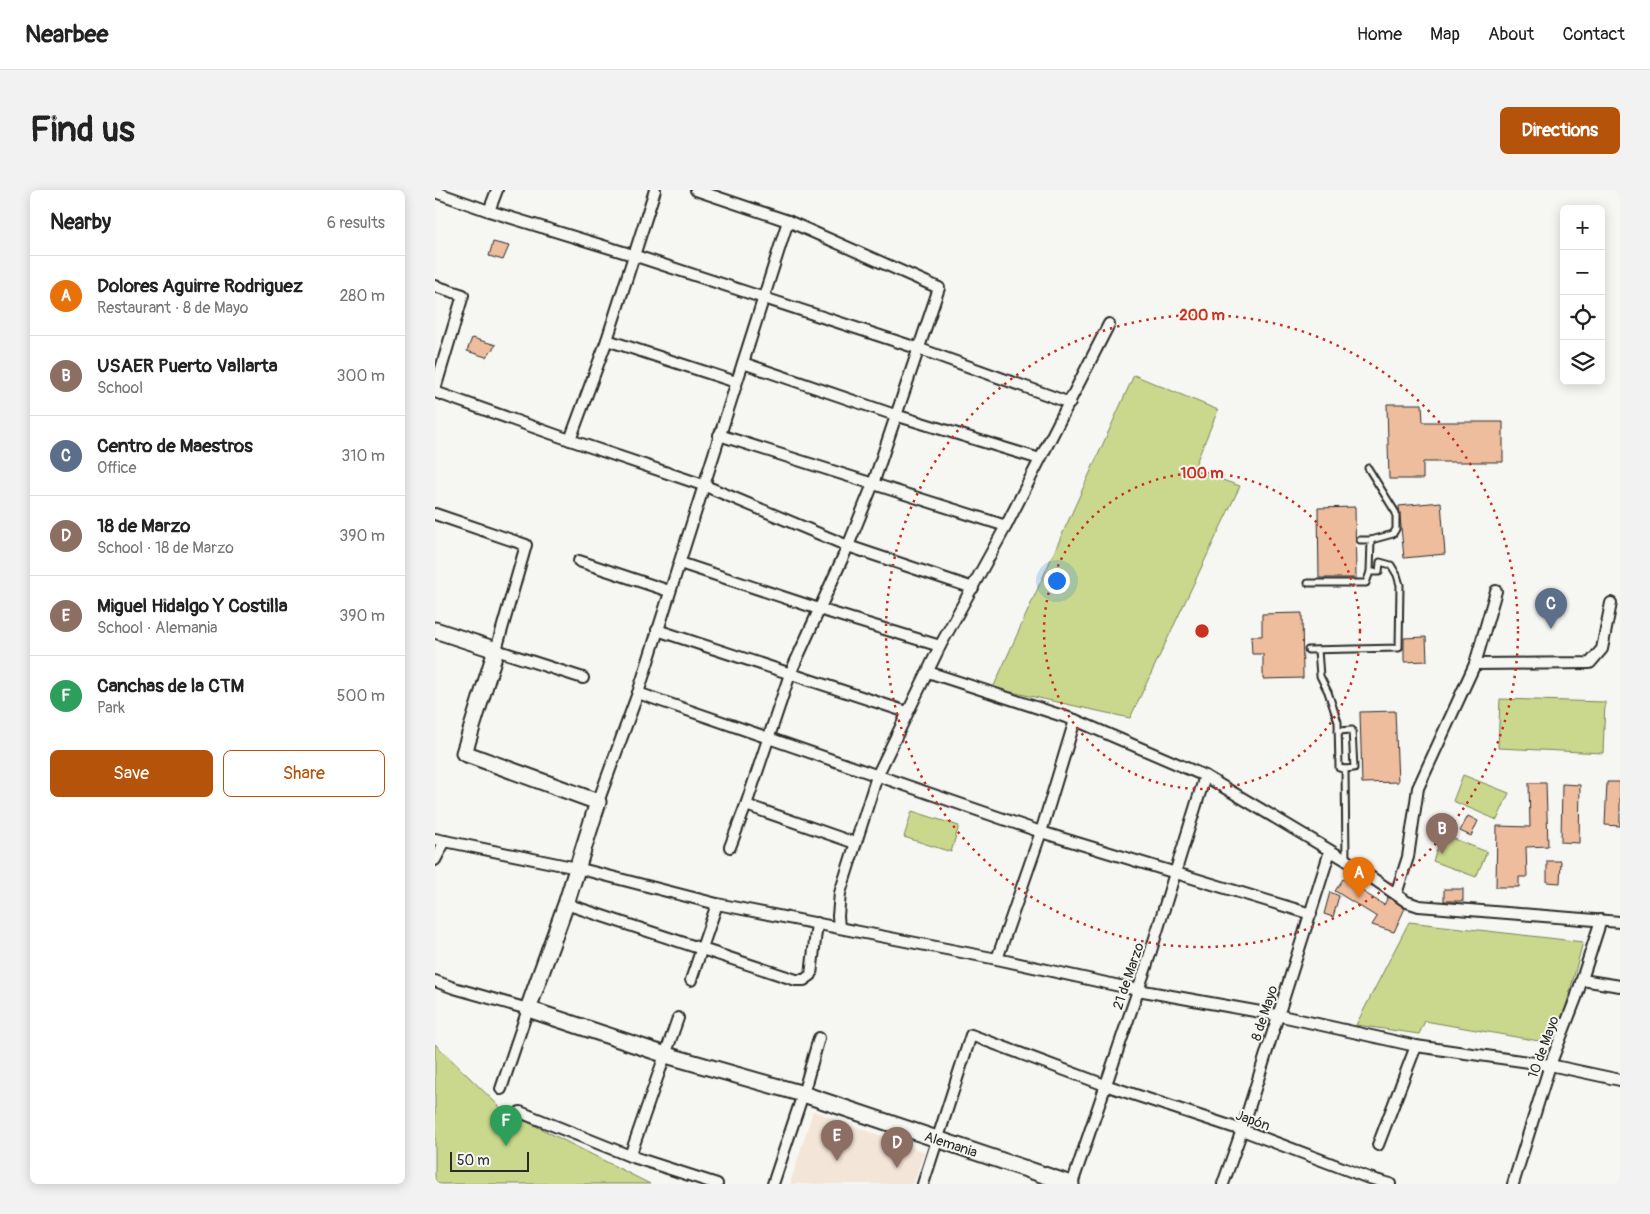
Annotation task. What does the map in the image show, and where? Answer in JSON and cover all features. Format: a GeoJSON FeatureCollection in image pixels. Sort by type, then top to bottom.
{"type":"FeatureCollection","features":[{"type":"Feature","properties":{"kind":"street"},"geometry":{"type":"LineString","coordinates":[[489,211],[497,190]]}},
{"type":"Feature","properties":{"kind":"street"},"geometry":{"type":"LineString","coordinates":[[570,440],[607,340],[655,190]]}},
{"type":"Feature","properties":{"kind":"street"},"geometry":{"type":"LineString","coordinates":[[696,190],[788,221],[939,288],[873,484],[848,546],[790,674],[730,847]]}},
{"type":"Feature","properties":{"kind":"street"},"geometry":{"type":"LineString","coordinates":[[435,192],[920,349],[1070,403]]}},
{"type":"Feature","properties":{"kind":"street"},"geometry":{"type":"LineString","coordinates":[[501,1089],[566,904],[598,802],[638,693],[788,221]]}},
{"type":"Feature","properties":{"kind":"street"},"geometry":{"type":"LineString","coordinates":[[435,286],[463,296],[435,390],[570,440],[703,485],[848,546],[973,588]]}},
{"type":"Feature","properties":{"kind":"street"},"geometry":{"type":"LineString","coordinates":[[839,928],[837,916],[840,893],[877,776],[940,646],[1006,526],[1109,324]]}},
{"type":"Feature","properties":{"kind":"street"},"geometry":{"type":"LineString","coordinates":[[607,340],[736,382]]}},
{"type":"Feature","properties":{"kind":"street"},"geometry":{"type":"LineString","coordinates":[[743,363],[895,415],[1040,459]]}},
{"type":"Feature","properties":{"kind":"street"},"geometry":{"type":"LineString","coordinates":[[719,434],[1006,526]]}},
{"type":"Feature","properties":{"kind":"street"},"geometry":{"type":"LineString","coordinates":[[435,514],[526,546],[464,753],[598,802]]}},
{"type":"Feature","properties":{"kind":"street"},"geometry":{"type":"LineString","coordinates":[[579,561],[669,591]]}},
{"type":"Feature","properties":{"kind":"street"},"geometry":{"type":"LineString","coordinates":[[680,562],[819,609],[940,646]]}},
{"type":"Feature","properties":{"kind":"street"},"geometry":{"type":"LineString","coordinates":[[1396,894],[1408,857],[1417,788],[1475,664],[1496,591]]}},
{"type":"Feature","properties":{"kind":"street"},"geometry":{"type":"LineString","coordinates":[[1475,664],[1590,663],[1602,649],[1611,603]]}},
{"type":"Feature","properties":{"kind":"street"},"geometry":{"type":"LineString","coordinates":[[435,630],[583,678]]}},
{"type":"Feature","properties":{"kind":"street"},"geometry":{"type":"LineString","coordinates":[[657,630],[907,712]]}},
{"type":"Feature","properties":{"kind":"street"},"geometry":{"type":"LineString","coordinates":[[928,672],[1075,720],[1205,776],[1345,860],[1407,902],[1419,906],[1620,922]]}},
{"type":"Feature","properties":{"kind":"street"},"geometry":{"type":"LineString","coordinates":[[638,693],[1041,832],[1311,914]]}},
{"type":"Feature","properties":{"kind":"street"},"geometry":{"type":"LineString","coordinates":[[997,959],[1041,832],[1075,720]]}},
{"type":"Feature","properties":{"kind":"street","name":"21 de Marzo"},"geometry":{"type":"LineString","coordinates":[[1071,1184],[1146,967],[1205,776]]}},
{"type":"Feature","properties":{"kind":"street"},"geometry":{"type":"LineString","coordinates":[[746,805],[855,843]]}},
{"type":"Feature","properties":{"kind":"street"},"geometry":{"type":"LineString","coordinates":[[435,860],[440,840],[577,868],[717,904],[997,959],[1138,990],[1277,1015],[1416,1046],[1550,1065],[1620,1080]]}},
{"type":"Feature","properties":{"kind":"street","name":"8 de Mayo"},"geometry":{"type":"LineString","coordinates":[[1223,1184],[1242,1130],[1330,851]]}},
{"type":"Feature","properties":{"kind":"street"},"geometry":{"type":"LineString","coordinates":[[566,904],[795,980],[804,980],[811,975],[817,923]]}},
{"type":"Feature","properties":{"kind":"street"},"geometry":{"type":"LineString","coordinates":[[691,980],[717,904]]}},
{"type":"Feature","properties":{"kind":"street","name":"10 de Mayo"},"geometry":{"type":"LineString","coordinates":[[1513,1184],[1550,1065],[1582,980],[1601,920]]}},
{"type":"Feature","properties":{"kind":"street"},"geometry":{"type":"LineString","coordinates":[[1582,980],[1620,986]]}},
{"type":"Feature","properties":{"kind":"street"},"geometry":{"type":"LineString","coordinates":[[435,981],[453,988],[528,1009]]}},
{"type":"Feature","properties":{"kind":"street","name":"Alemania"},"geometry":{"type":"LineString","coordinates":[[528,1009],[666,1055],[803,1094],[1071,1184]]}},
{"type":"Feature","properties":{"kind":"street"},"geometry":{"type":"LineString","coordinates":[[630,1156],[678,1018]]}},
{"type":"Feature","properties":{"kind":"street","name":"Japón"},"geometry":{"type":"LineString","coordinates":[[938,1140],[971,1035],[1105,1085],[1242,1130],[1368,1181],[1391,1184]]}},
{"type":"Feature","properties":{"kind":"street"},"geometry":{"type":"LineString","coordinates":[[773,1184],[803,1094],[819,1038]]}},
{"type":"Feature","properties":{"kind":"street"},"geometry":{"type":"LineString","coordinates":[[1378,1144],[1416,1046]]}},
{"type":"Feature","properties":{"kind":"street"},"geometry":{"type":"LineString","coordinates":[[520,1112],[630,1156],[717,1184]]}},
{"type":"Feature","properties":{"kind":"street"},"geometry":{"type":"LineString","coordinates":[[923,1184],[938,1140]]}},
{"type":"Feature","properties":{"kind":"lane"},"geometry":{"type":"LineString","coordinates":[[1360,540],[1371,540],[1393,534],[1396,529],[1396,513],[1368,468]]}},
{"type":"Feature","properties":{"kind":"lane"},"geometry":{"type":"LineString","coordinates":[[1308,583],[1366,583],[1370,572],[1371,540]]}},
{"type":"Feature","properties":{"kind":"lane"},"geometry":{"type":"LineString","coordinates":[[1308,650],[1399,648],[1400,585],[1397,575],[1391,565],[1370,562]]}},
{"type":"Feature","properties":{"kind":"lane"},"geometry":{"type":"LineString","coordinates":[[1370,572],[1379,572],[1379,562]]}},
{"type":"Feature","properties":{"kind":"lane"},"geometry":{"type":"LineString","coordinates":[[1318,650],[1320,676],[1329,692],[1338,722],[1338,731],[1339,768],[1353,768],[1352,730],[1338,731]]}},
{"type":"Feature","properties":{"kind":"lane"},"geometry":{"type":"LineString","coordinates":[[1345,769],[1345,860]]}},
{"type":"Feature","properties":{"kind":"shaded area"},"geometry":{"type":"Polygon","coordinates":[[[813,1111],[924,1152],[913,1184],[790,1184],[813,1111]]]}},
{"type":"Feature","properties":{"kind":"green space"},"geometry":{"type":"Polygon","coordinates":[[[1134,375],[1218,410],[1193,470],[1240,486],[1130,718],[993,688],[1134,375]]]}},
{"type":"Feature","properties":{"kind":"green space"},"geometry":{"type":"Polygon","coordinates":[[[1500,699],[1605,702],[1603,753],[1498,748],[1500,699]]]}},
{"type":"Feature","properties":{"kind":"green space"},"geometry":{"type":"Polygon","coordinates":[[[1463,775],[1509,793],[1497,820],[1453,801],[1463,775]]]}},
{"type":"Feature","properties":{"kind":"green space"},"geometry":{"type":"Polygon","coordinates":[[[912,811],[959,826],[951,852],[904,837],[912,811]]]}},
{"type":"Feature","properties":{"kind":"green space"},"geometry":{"type":"Polygon","coordinates":[[[1442,834],[1487,852],[1476,877],[1433,861],[1442,834]]]}},
{"type":"Feature","properties":{"kind":"green space"},"geometry":{"type":"Polygon","coordinates":[[[1409,922],[1583,942],[1556,1044],[1425,1021],[1419,1034],[1356,1025],[1409,922]]]}},
{"type":"Feature","properties":{"kind":"green space"},"geometry":{"type":"Polygon","coordinates":[[[435,1044],[502,1109],[650,1184],[435,1184],[435,1044]]]}},
{"type":"Feature","properties":{"kind":"building"},"geometry":{"type":"Polygon","coordinates":[[[493,242],[509,246],[503,260],[489,256],[493,242]]]}},
{"type":"Feature","properties":{"kind":"building"},"geometry":{"type":"Polygon","coordinates":[[[472,338],[496,345],[486,357],[467,351],[472,338]]]}},
{"type":"Feature","properties":{"kind":"building"},"geometry":{"type":"Polygon","coordinates":[[[1387,404],[1422,404],[1423,422],[1503,422],[1503,462],[1423,462],[1423,479],[1389,479],[1387,404]]]}},
{"type":"Feature","properties":{"kind":"building"},"geometry":{"type":"Polygon","coordinates":[[[1441,502],[1445,554],[1404,558],[1399,506],[1441,502]]]}},
{"type":"Feature","properties":{"kind":"building"},"geometry":{"type":"Polygon","coordinates":[[[1355,507],[1356,578],[1319,578],[1318,508],[1355,507]]]}},
{"type":"Feature","properties":{"kind":"building"},"geometry":{"type":"Polygon","coordinates":[[[1302,613],[1303,678],[1263,679],[1263,654],[1252,654],[1251,636],[1262,636],[1262,614],[1302,613]]]}},
{"type":"Feature","properties":{"kind":"building"},"geometry":{"type":"Polygon","coordinates":[[[1426,637],[1427,661],[1404,662],[1404,638],[1426,637]]]}},
{"type":"Feature","properties":{"kind":"building"},"geometry":{"type":"Polygon","coordinates":[[[1395,711],[1398,782],[1362,783],[1360,712],[1395,711]]]}},
{"type":"Feature","properties":{"kind":"building"},"geometry":{"type":"Polygon","coordinates":[[[1607,782],[1620,782],[1620,826],[1605,825],[1607,782]]]}},
{"type":"Feature","properties":{"kind":"building"},"geometry":{"type":"Polygon","coordinates":[[[1529,783],[1546,783],[1548,846],[1526,847],[1527,877],[1519,877],[1519,887],[1496,887],[1497,826],[1530,827],[1529,783]]]}},
{"type":"Feature","properties":{"kind":"building"},"geometry":{"type":"Polygon","coordinates":[[[1562,784],[1580,785],[1579,843],[1561,842],[1562,784]]]}},
{"type":"Feature","properties":{"kind":"building"},"geometry":{"type":"Polygon","coordinates":[[[1468,816],[1478,821],[1471,836],[1460,831],[1468,816]]]}},
{"type":"Feature","properties":{"kind":"building"},"geometry":{"type":"Polygon","coordinates":[[[1547,861],[1561,861],[1560,883],[1547,882],[1547,861]]]}},
{"type":"Feature","properties":{"kind":"building"},"geometry":{"type":"Polygon","coordinates":[[[1343,879],[1384,905],[1388,897],[1405,908],[1394,932],[1372,925],[1377,917],[1335,891],[1343,879]]]}},
{"type":"Feature","properties":{"kind":"building"},"geometry":{"type":"Polygon","coordinates":[[[1444,889],[1463,889],[1463,901],[1444,901],[1444,889]]]}},
{"type":"Feature","properties":{"kind":"building"},"geometry":{"type":"Polygon","coordinates":[[[1330,892],[1339,896],[1333,917],[1324,914],[1330,892]]]}},
{"type":"Feature","properties":{"kind":"place","name":"Centro de Maestros"},"geometry":{"type":"Point","coordinates":[1551,629]}},
{"type":"Feature","properties":{"kind":"place","name":"USAER Puerto Vallarta"},"geometry":{"type":"Point","coordinates":[1442,854]}},
{"type":"Feature","properties":{"kind":"place","name":"Dolores Aguirre Rodriguez"},"geometry":{"type":"Point","coordinates":[1359,898]}},
{"type":"Feature","properties":{"kind":"place","name":"Canchas de la CTM"},"geometry":{"type":"Point","coordinates":[506,1146]}},
{"type":"Feature","properties":{"kind":"place","name":"Miguel Hidalgo Y Costilla"},"geometry":{"type":"Point","coordinates":[837,1161]}},
{"type":"Feature","properties":{"kind":"place","name":"18 de Marzo"},"geometry":{"type":"Point","coordinates":[897,1168]}}]}
